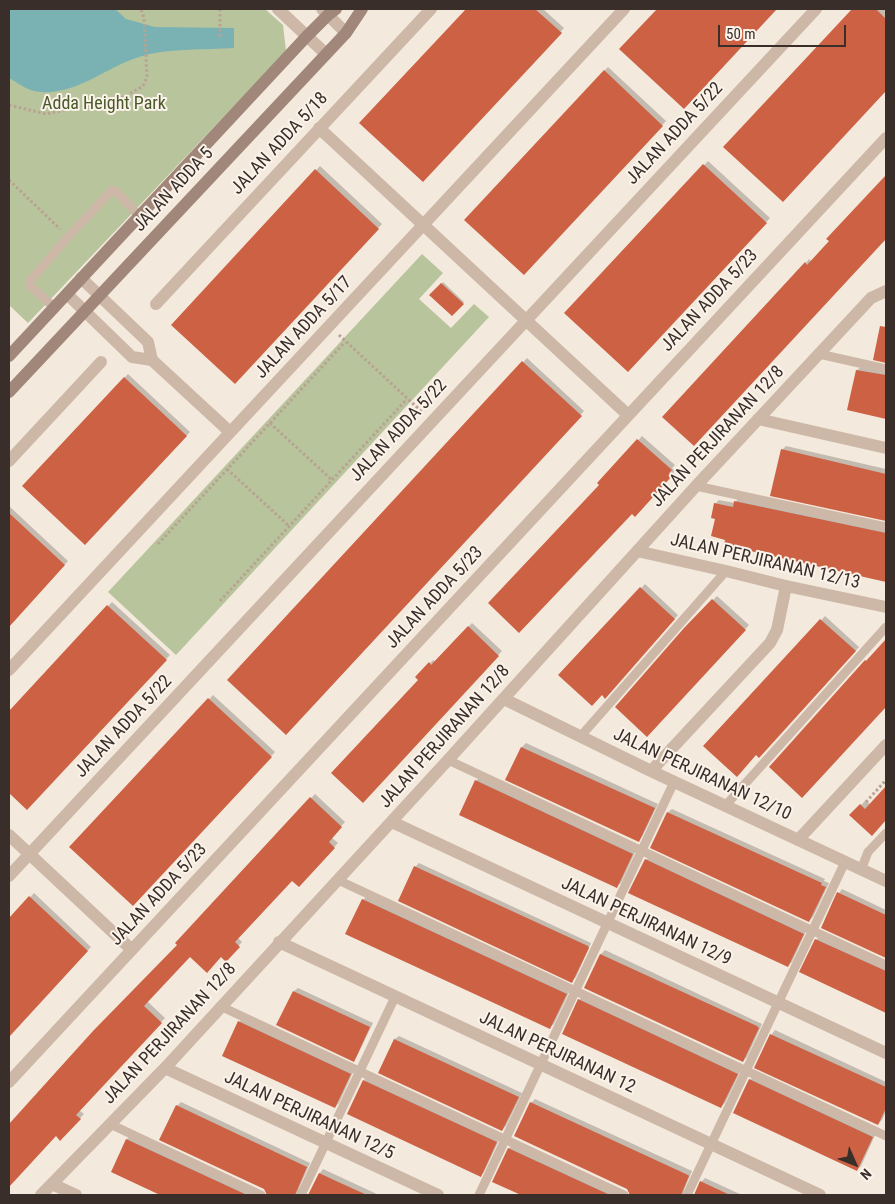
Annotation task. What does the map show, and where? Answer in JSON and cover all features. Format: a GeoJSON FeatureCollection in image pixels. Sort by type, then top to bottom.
{"type":"FeatureCollection","features":[{"type":"Feature","properties":{"kind":"main road","name":"JALAN ADDA 5"},"geometry":{"type":"LineString","coordinates":[[9,392],[346,33],[362,9]]}},
{"type":"Feature","properties":{"kind":"main road","name":"JALAN ADDA 5"},"geometry":{"type":"LineString","coordinates":[[9,356],[329,11]]}},
{"type":"Feature","properties":{"kind":"street"},"geometry":{"type":"LineString","coordinates":[[278,9],[326,54]]}},
{"type":"Feature","properties":{"kind":"street","name":"JALAN ADDA 5/18"},"geometry":{"type":"LineString","coordinates":[[156,304],[431,9]]}},
{"type":"Feature","properties":{"kind":"street","name":"JALAN ADDA 5/17"},"geometry":{"type":"LineString","coordinates":[[9,670],[624,9]]}},
{"type":"Feature","properties":{"kind":"street","name":"JALAN ADDA 5/22"},"geometry":{"type":"LineString","coordinates":[[9,876],[816,9]]}},
{"type":"Feature","properties":{"kind":"street"},"geometry":{"type":"LineString","coordinates":[[329,11],[346,33]]}},
{"type":"Feature","properties":{"kind":"street"},"geometry":{"type":"LineString","coordinates":[[319,128],[628,416]]}},
{"type":"Feature","properties":{"kind":"street","name":"JALAN ADDA 5/23"},"geometry":{"type":"LineString","coordinates":[[9,1082],[886,138]]}},
{"type":"Feature","properties":{"kind":"street"},"geometry":{"type":"LineString","coordinates":[[82,278],[148,342],[152,360]]}},
{"type":"Feature","properties":{"kind":"street","name":"JALAN PERJIRANAN 12/8"},"geometry":{"type":"LineString","coordinates":[[41,1195],[164,1068],[392,822],[696,486],[871,298],[886,291]]}},
{"type":"Feature","properties":{"kind":"street"},"geometry":{"type":"LineString","coordinates":[[66,294],[132,357],[152,360],[230,432]]}},
{"type":"Feature","properties":{"kind":"street"},"geometry":{"type":"LineString","coordinates":[[9,461],[101,362]]}},
{"type":"Feature","properties":{"kind":"street"},"geometry":{"type":"LineString","coordinates":[[758,419],[886,448]]}},
{"type":"Feature","properties":{"kind":"street","name":"JALAN PERJIRANAN 12/13"},"geometry":{"type":"LineString","coordinates":[[637,551],[886,607]]}},
{"type":"Feature","properties":{"kind":"street"},"geometry":{"type":"LineString","coordinates":[[651,771],[770,643],[778,630],[786,586]]}},
{"type":"Feature","properties":{"kind":"street","name":"JALAN PERJIRANAN 12/10"},"geometry":{"type":"LineString","coordinates":[[504,699],[674,782],[886,881]]}},
{"type":"Feature","properties":{"kind":"street"},"geometry":{"type":"LineString","coordinates":[[798,840],[886,745]]}},
{"type":"Feature","properties":{"kind":"street","name":"JALAN PERJIRANAN 12/9"},"geometry":{"type":"LineString","coordinates":[[392,822],[886,1053]]}},
{"type":"Feature","properties":{"kind":"street"},"geometry":{"type":"LineString","coordinates":[[9,835],[132,950]]}},
{"type":"Feature","properties":{"kind":"street","name":"JALAN PERJIRANAN 12"},"geometry":{"type":"LineString","coordinates":[[279,942],[820,1195]]}},
{"type":"Feature","properties":{"kind":"street","name":"JALAN PERJIRANAN 12/5"},"geometry":{"type":"LineString","coordinates":[[164,1068],[438,1195]]}},
{"type":"Feature","properties":{"kind":"street"},"geometry":{"type":"LineString","coordinates":[[52,1184],[76,1195]]}},
{"type":"Feature","properties":{"kind":"lane"},"geometry":{"type":"LineString","coordinates":[[54,307],[30,286],[30,281],[68,237],[112,190],[116,191],[139,216]]}},
{"type":"Feature","properties":{"kind":"lane"},"geometry":{"type":"LineString","coordinates":[[819,354],[886,369]]}},
{"type":"Feature","properties":{"kind":"lane"},"geometry":{"type":"LineString","coordinates":[[696,486],[886,527]]}},
{"type":"Feature","properties":{"kind":"lane"},"geometry":{"type":"LineString","coordinates":[[580,737],[726,571]]}},
{"type":"Feature","properties":{"kind":"lane"},"geometry":{"type":"LineString","coordinates":[[726,805],[886,627]]}},
{"type":"Feature","properties":{"kind":"lane"},"geometry":{"type":"LineString","coordinates":[[448,760],[886,965]]}},
{"type":"Feature","properties":{"kind":"lane"},"geometry":{"type":"LineString","coordinates":[[479,1195],[674,782]]}},
{"type":"Feature","properties":{"kind":"lane"},"geometry":{"type":"LineString","coordinates":[[861,870],[868,852],[886,833]]}},
{"type":"Feature","properties":{"kind":"lane"},"geometry":{"type":"LineString","coordinates":[[688,1195],[845,862]]}},
{"type":"Feature","properties":{"kind":"lane"},"geometry":{"type":"LineString","coordinates":[[338,880],[886,1136]]}},
{"type":"Feature","properties":{"kind":"lane"},"geometry":{"type":"LineString","coordinates":[[301,1195],[395,997]]}},
{"type":"Feature","properties":{"kind":"lane"},"geometry":{"type":"LineString","coordinates":[[220,1006],[624,1195]]}},
{"type":"Feature","properties":{"kind":"lane"},"geometry":{"type":"LineString","coordinates":[[110,1124],[261,1195]]}},
{"type":"Feature","properties":{"kind":"path"},"geometry":{"type":"LineString","coordinates":[[9,105],[46,114],[124,97],[143,86],[147,77],[144,18],[141,9]]}},
{"type":"Feature","properties":{"kind":"path"},"geometry":{"type":"LineString","coordinates":[[220,9],[220,39]]}},
{"type":"Feature","properties":{"kind":"path"},"geometry":{"type":"LineString","coordinates":[[9,180],[68,237]]}},
{"type":"Feature","properties":{"kind":"path"},"geometry":{"type":"LineString","coordinates":[[329,326],[432,421]]}},
{"type":"Feature","properties":{"kind":"path"},"geometry":{"type":"LineString","coordinates":[[158,544],[345,342]]}},
{"type":"Feature","properties":{"kind":"path"},"geometry":{"type":"LineString","coordinates":[[220,601],[407,399]]}},
{"type":"Feature","properties":{"kind":"path"},"geometry":{"type":"LineString","coordinates":[[270,423],[332,480]]}},
{"type":"Feature","properties":{"kind":"path"},"geometry":{"type":"LineString","coordinates":[[227,469],[289,526]]}},
{"type":"Feature","properties":{"kind":"path"},"geometry":{"type":"LineString","coordinates":[[866,802],[886,780]]}},
{"type":"Feature","properties":{"kind":"green space","name":"Adda Height Park"},"geometry":{"type":"Polygon","coordinates":[[[9,9],[265,9],[283,25],[286,51],[28,323],[9,305],[9,9]]]}},
{"type":"Feature","properties":{"kind":"green space"},"geometry":{"type":"Polygon","coordinates":[[[422,254],[443,273],[419,299],[451,328],[474,304],[489,317],[176,655],[108,592],[422,254]]]}},
{"type":"Feature","properties":{"kind":"water"},"geometry":{"type":"Polygon","coordinates":[[[9,9],[115,9],[126,19],[155,27],[234,28],[234,48],[150,54],[127,61],[79,85],[54,92],[36,92],[9,78],[9,9]]]}},
{"type":"Feature","properties":{"kind":"building"},"geometry":{"type":"Polygon","coordinates":[[[466,9],[535,9],[562,33],[423,182],[359,123],[466,9]]]}},
{"type":"Feature","properties":{"kind":"building"},"geometry":{"type":"Polygon","coordinates":[[[657,9],[777,9],[684,109],[619,49],[657,9]]]}},
{"type":"Feature","properties":{"kind":"building"},"geometry":{"type":"Polygon","coordinates":[[[852,9],[876,9],[886,19],[886,91],[783,202],[723,147],[852,9]]]}},
{"type":"Feature","properties":{"kind":"building"},"geometry":{"type":"Polygon","coordinates":[[[604,70],[663,126],[524,275],[464,220],[604,70]]]}},
{"type":"Feature","properties":{"kind":"building"},"geometry":{"type":"Polygon","coordinates":[[[703,164],[767,223],[628,372],[564,313],[703,164]]]}},
{"type":"Feature","properties":{"kind":"building"},"geometry":{"type":"Polygon","coordinates":[[[315,169],[379,229],[235,384],[171,325],[315,169]]]}},
{"type":"Feature","properties":{"kind":"building"},"geometry":{"type":"Polygon","coordinates":[[[886,175],[886,239],[694,446],[662,417],[805,262],[807,265],[829,241],[826,239],[886,175]]]}},
{"type":"Feature","properties":{"kind":"building"},"geometry":{"type":"Polygon","coordinates":[[[441,283],[464,304],[452,316],[429,295],[441,283]]]}},
{"type":"Feature","properties":{"kind":"building"},"geometry":{"type":"Polygon","coordinates":[[[880,326],[886,327],[886,363],[873,360],[880,326]]]}},
{"type":"Feature","properties":{"kind":"building"},"geometry":{"type":"Polygon","coordinates":[[[522,361],[582,416],[286,735],[227,680],[522,361]]]}},
{"type":"Feature","properties":{"kind":"building"},"geometry":{"type":"Polygon","coordinates":[[[856,370],[886,375],[886,419],[847,410],[856,370]]]}},
{"type":"Feature","properties":{"kind":"building"},"geometry":{"type":"Polygon","coordinates":[[[124,377],[187,436],[85,545],[22,486],[124,377]]]}},
{"type":"Feature","properties":{"kind":"building"},"geometry":{"type":"Polygon","coordinates":[[[637,439],[672,470],[669,473],[672,476],[635,517],[632,514],[519,633],[488,603],[599,485],[597,483],[637,439]]]}},
{"type":"Feature","properties":{"kind":"building"},"geometry":{"type":"Polygon","coordinates":[[[781,449],[886,474],[886,521],[770,496],[781,449]]]}},
{"type":"Feature","properties":{"kind":"building"},"geometry":{"type":"Polygon","coordinates":[[[734,501],[886,533],[886,582],[724,545],[725,540],[711,536],[715,519],[711,518],[714,503],[733,507],[734,501]]]}},
{"type":"Feature","properties":{"kind":"building"},"geometry":{"type":"Polygon","coordinates":[[[9,513],[65,565],[9,627],[9,513]]]}},
{"type":"Feature","properties":{"kind":"building"},"geometry":{"type":"Polygon","coordinates":[[[640,587],[675,619],[605,699],[602,695],[592,706],[558,675],[640,587]]]}},
{"type":"Feature","properties":{"kind":"building"},"geometry":{"type":"Polygon","coordinates":[[[712,599],[746,630],[647,737],[615,707],[712,599]]]}},
{"type":"Feature","properties":{"kind":"building"},"geometry":{"type":"Polygon","coordinates":[[[107,605],[167,660],[27,810],[9,793],[9,711],[107,605]]]}},
{"type":"Feature","properties":{"kind":"building"},"geometry":{"type":"Polygon","coordinates":[[[820,619],[856,651],[759,758],[756,755],[737,777],[703,746],[820,619]]]}},
{"type":"Feature","properties":{"kind":"building"},"geometry":{"type":"Polygon","coordinates":[[[468,626],[499,656],[363,803],[331,773],[418,680],[415,677],[429,662],[431,665],[468,626]]]}},
{"type":"Feature","properties":{"kind":"building"},"geometry":{"type":"Polygon","coordinates":[[[886,639],[886,707],[802,798],[769,767],[886,639]]]}},
{"type":"Feature","properties":{"kind":"building"},"geometry":{"type":"Polygon","coordinates":[[[208,698],[272,757],[133,906],[69,847],[208,698]]]}},
{"type":"Feature","properties":{"kind":"building"},"geometry":{"type":"Polygon","coordinates":[[[521,747],[655,808],[639,842],[505,780],[521,747]]]}},
{"type":"Feature","properties":{"kind":"building"},"geometry":{"type":"Polygon","coordinates":[[[475,780],[633,854],[617,888],[459,815],[475,780]]]}},
{"type":"Feature","properties":{"kind":"building"},"geometry":{"type":"Polygon","coordinates":[[[886,786],[886,820],[872,836],[849,815],[860,804],[865,809],[886,786]]]}},
{"type":"Feature","properties":{"kind":"building"},"geometry":{"type":"Polygon","coordinates":[[[310,797],[342,827],[329,842],[335,848],[299,887],[292,881],[235,942],[240,947],[226,962],[221,957],[207,973],[190,957],[144,1006],[162,1023],[76,1115],[81,1119],[60,1141],[56,1136],[9,1187],[9,1124],[93,1031],[177,945],[175,943],[310,797]]]}},
{"type":"Feature","properties":{"kind":"building"},"geometry":{"type":"Polygon","coordinates":[[[667,812],[822,883],[821,885],[826,887],[809,922],[650,848],[667,812]]]}},
{"type":"Feature","properties":{"kind":"building"},"geometry":{"type":"Polygon","coordinates":[[[645,859],[804,934],[788,967],[628,893],[645,859]]]}},
{"type":"Feature","properties":{"kind":"building"},"geometry":{"type":"Polygon","coordinates":[[[414,866],[588,946],[589,948],[572,983],[398,901],[414,866]]]}},
{"type":"Feature","properties":{"kind":"building"},"geometry":{"type":"Polygon","coordinates":[[[837,892],[886,915],[886,958],[821,928],[837,892]]]}},
{"type":"Feature","properties":{"kind":"building"},"geometry":{"type":"Polygon","coordinates":[[[29,896],[88,951],[9,1037],[9,918],[29,896]]]}},
{"type":"Feature","properties":{"kind":"building"},"geometry":{"type":"Polygon","coordinates":[[[362,899],[567,994],[550,1029],[345,934],[362,899]]]}},
{"type":"Feature","properties":{"kind":"building"},"geometry":{"type":"Polygon","coordinates":[[[815,939],[886,971],[886,1013],[799,972],[815,939]]]}},
{"type":"Feature","properties":{"kind":"building"},"geometry":{"type":"Polygon","coordinates":[[[600,954],[757,1026],[759,1028],[743,1062],[584,988],[600,954]]]}},
{"type":"Feature","properties":{"kind":"building"},"geometry":{"type":"Polygon","coordinates":[[[293,991],[370,1027],[354,1062],[276,1025],[293,991]]]}},
{"type":"Feature","properties":{"kind":"building"},"geometry":{"type":"Polygon","coordinates":[[[578,999],[738,1074],[721,1108],[562,1034],[578,999]]]}},
{"type":"Feature","properties":{"kind":"building"},"geometry":{"type":"Polygon","coordinates":[[[238,1021],[351,1074],[335,1108],[222,1056],[238,1021]]]}},
{"type":"Feature","properties":{"kind":"building"},"geometry":{"type":"Polygon","coordinates":[[[770,1034],[886,1087],[886,1108],[878,1125],[754,1068],[770,1034]]]}},
{"type":"Feature","properties":{"kind":"building"},"geometry":{"type":"Polygon","coordinates":[[[394,1039],[519,1097],[502,1131],[378,1073],[394,1039]]]}},
{"type":"Feature","properties":{"kind":"building"},"geometry":{"type":"Polygon","coordinates":[[[749,1079],[873,1137],[857,1171],[733,1113],[749,1079]]]}},
{"type":"Feature","properties":{"kind":"building"},"geometry":{"type":"Polygon","coordinates":[[[363,1080],[497,1142],[481,1177],[347,1114],[363,1080]]]}},
{"type":"Feature","properties":{"kind":"building"},"geometry":{"type":"Polygon","coordinates":[[[530,1102],[688,1175],[681,1195],[630,1195],[627,1189],[514,1136],[530,1102]]]}},
{"type":"Feature","properties":{"kind":"building"},"geometry":{"type":"Polygon","coordinates":[[[176,1105],[307,1167],[295,1195],[267,1195],[264,1189],[159,1140],[176,1105]]]}},
{"type":"Feature","properties":{"kind":"building"},"geometry":{"type":"Polygon","coordinates":[[[126,1139],[247,1195],[160,1195],[111,1172],[126,1139]]]}},
{"type":"Feature","properties":{"kind":"building"},"geometry":{"type":"Polygon","coordinates":[[[508,1148],[610,1195],[521,1195],[492,1182],[508,1148]]]}},
{"type":"Feature","properties":{"kind":"building"},"geometry":{"type":"Polygon","coordinates":[[[319,1173],[336,1181],[367,1195],[308,1195],[319,1173]]]}},
{"type":"Feature","properties":{"kind":"building"},"geometry":{"type":"Polygon","coordinates":[[[700,1181],[730,1195],[694,1195],[700,1181]]]}}]}
